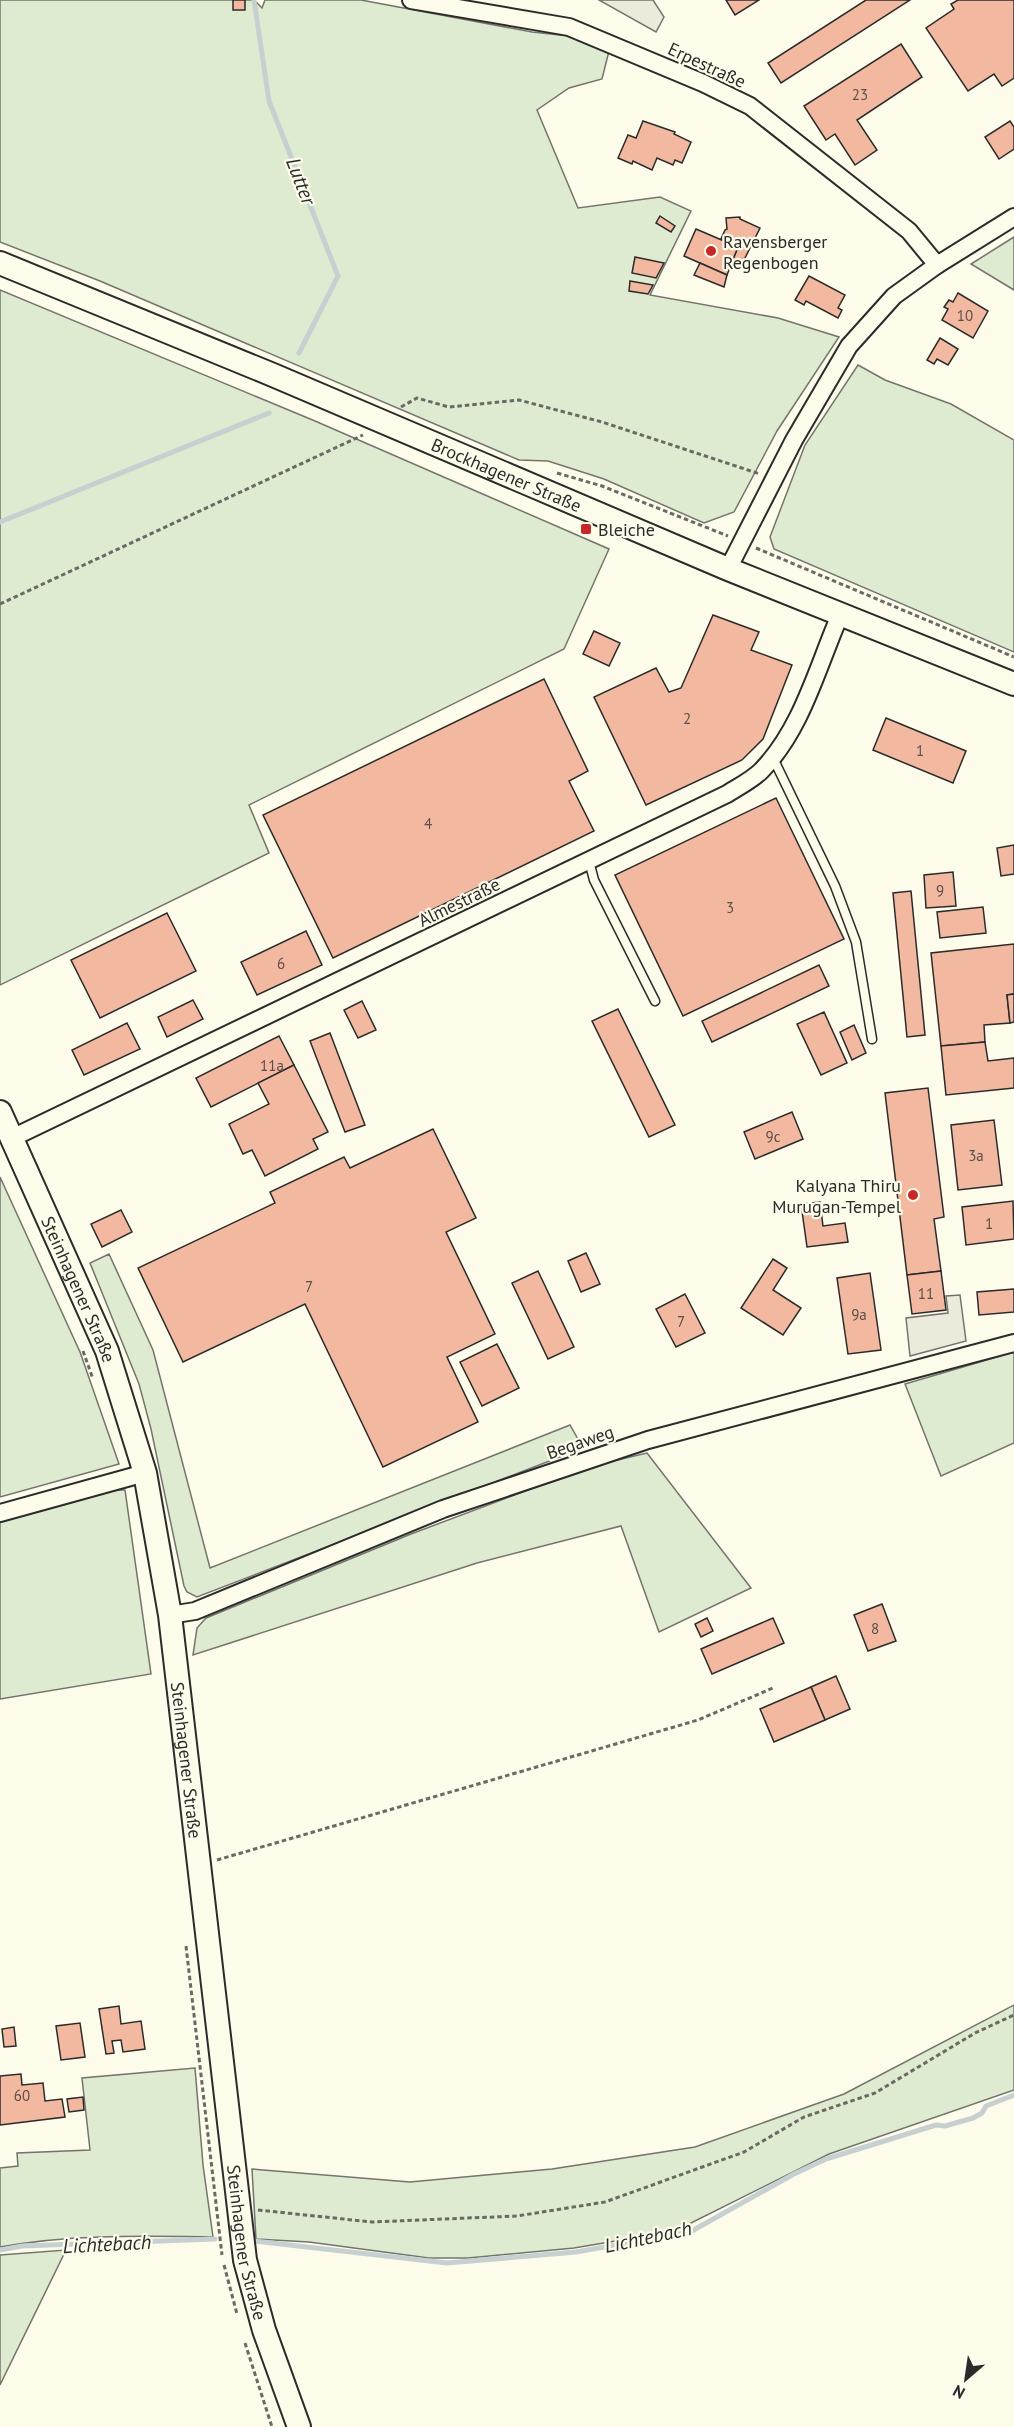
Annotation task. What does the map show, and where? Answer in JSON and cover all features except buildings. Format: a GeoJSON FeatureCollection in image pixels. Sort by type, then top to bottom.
{"type":"FeatureCollection","features":[{"type":"Feature","properties":{"kind":"main road","name":"Brockhagener Straße"},"geometry":{"type":"LineString","coordinates":[[0,263],[273,375],[728,569],[1014,684]]}},
{"type":"Feature","properties":{"kind":"main road","name":"Steinhagener Straße"},"geometry":{"type":"LineString","coordinates":[[0,1112],[107,1351],[145,1473],[170,1615],[245,2260],[264,2330],[299,2427]]}},
{"type":"Feature","properties":{"kind":"street","name":"Erpestraße"},"geometry":{"type":"LineString","coordinates":[[411,0],[569,27],[704,83],[741,101],[909,231],[937,265]]}},
{"type":"Feature","properties":{"kind":"street"},"geometry":{"type":"LineString","coordinates":[[728,569],[794,440],[849,346],[894,297],[937,265],[1014,217]]}},
{"type":"Feature","properties":{"kind":"street","name":"Almestraße"},"geometry":{"type":"LineString","coordinates":[[12,1138],[727,794],[759,773],[782,747],[801,709],[840,615]]}},
{"type":"Feature","properties":{"kind":"street","name":"Begaweg"},"geometry":{"type":"LineString","coordinates":[[170,1615],[195,1611],[443,1509],[648,1440],[1014,1343]]}},
{"type":"Feature","properties":{"kind":"street"},"geometry":{"type":"LineString","coordinates":[[0,1513],[145,1473]]}},
{"type":"Feature","properties":{"kind":"lane"},"geometry":{"type":"LineString","coordinates":[[773,758],[835,886],[856,942],[872,1039]]}},
{"type":"Feature","properties":{"kind":"lane"},"geometry":{"type":"LineString","coordinates":[[589,861],[594,880],[655,1001]]}},
{"type":"Feature","properties":{"kind":"path"},"geometry":{"type":"LineString","coordinates":[[0,604],[372,431],[378,420],[417,398],[449,407],[519,400],[602,422],[774,479]]}},
{"type":"Feature","properties":{"kind":"path"},"geometry":{"type":"LineString","coordinates":[[83,1350],[94,1382]]}},
{"type":"Feature","properties":{"kind":"path"},"geometry":{"type":"LineString","coordinates":[[198,1865],[698,1720],[773,1688]]}},
{"type":"Feature","properties":{"kind":"path"},"geometry":{"type":"LineString","coordinates":[[186,1945],[219,2233],[225,2275],[238,2317]]}},
{"type":"Feature","properties":{"kind":"path"},"geometry":{"type":"LineString","coordinates":[[238,2208],[372,2222],[517,2216],[604,2202],[744,2152],[804,2117],[875,2092],[975,2033],[1014,2015]]}},
{"type":"Feature","properties":{"kind":"path"},"geometry":{"type":"LineString","coordinates":[[244,2338],[272,2427]]}},
{"type":"Feature","properties":{"kind":"green space"},"geometry":{"type":"Polygon","coordinates":[[[0,0],[254,0],[262,8],[265,0],[361,0],[532,32],[569,36],[609,51],[602,79],[569,88],[537,110],[578,208],[660,197],[691,211],[650,295],[778,318],[839,337],[777,431],[734,512],[704,523],[604,479],[548,461],[519,460],[100,281],[0,242],[0,0]]]}},
{"type":"Feature","properties":{"kind":"green space"},"geometry":{"type":"Polygon","coordinates":[[[1014,237],[1014,290],[971,264],[1014,237]]]}},
{"type":"Feature","properties":{"kind":"green space"},"geometry":{"type":"Polygon","coordinates":[[[0,290],[315,421],[609,549],[564,649],[249,805],[269,853],[0,985],[0,290]]]}},
{"type":"Feature","properties":{"kind":"green space"},"geometry":{"type":"Polygon","coordinates":[[[858,365],[885,380],[951,404],[1014,440],[1014,652],[774,549],[770,537],[805,445],[858,365]]]}},
{"type":"Feature","properties":{"kind":"green space"},"geometry":{"type":"Polygon","coordinates":[[[0,1177],[80,1352],[119,1464],[0,1497],[0,1177]]]}},
{"type":"Feature","properties":{"kind":"green space"},"geometry":{"type":"Polygon","coordinates":[[[109,1254],[153,1350],[210,1568],[570,1425],[583,1448],[197,1597],[187,1592],[184,1586],[151,1429],[139,1384],[90,1263],[109,1254]]]}},
{"type":"Feature","properties":{"kind":"green space"},"geometry":{"type":"Polygon","coordinates":[[[1014,1352],[1014,1443],[941,1476],[905,1384],[1014,1352]]]}},
{"type":"Feature","properties":{"kind":"green space"},"geometry":{"type":"Polygon","coordinates":[[[647,1453],[751,1588],[659,1632],[621,1526],[477,1563],[193,1655],[197,1628],[206,1618],[411,1534],[592,1466],[647,1453]]]}},
{"type":"Feature","properties":{"kind":"green space"},"geometry":{"type":"Polygon","coordinates":[[[102,1490],[125,1490],[151,1674],[0,1699],[0,1521],[102,1490]]]}},
{"type":"Feature","properties":{"kind":"green space"},"geometry":{"type":"Polygon","coordinates":[[[1014,2005],[1014,2090],[829,2154],[689,2224],[651,2235],[574,2248],[468,2258],[429,2258],[309,2242],[256,2239],[252,2169],[410,2182],[552,2169],[695,2147],[844,2094],[1014,2005]]]}},
{"type":"Feature","properties":{"kind":"green space"},"geometry":{"type":"Polygon","coordinates":[[[195,2068],[203,2165],[213,2237],[80,2238],[0,2247],[0,2168],[18,2166],[17,2153],[90,2150],[82,2078],[195,2068]]]}},
{"type":"Feature","properties":{"kind":"green space"},"geometry":{"type":"Polygon","coordinates":[[[66,2250],[0,2385],[0,2255],[66,2250]]]}},
{"type":"Feature","properties":{"kind":"shaded area"},"geometry":{"type":"Polygon","coordinates":[[[599,0],[653,0],[664,17],[656,32],[599,0]]]}},
{"type":"Feature","properties":{"kind":"shaded area"},"geometry":{"type":"Polygon","coordinates":[[[960,1295],[966,1341],[910,1356],[906,1318],[948,1313],[946,1296],[960,1295]]]}},
{"type":"Feature","properties":{"kind":"waterway","name":"Lutter"},"geometry":{"type":"LineString","coordinates":[[254,0],[269,101],[338,276],[299,353]]}},
{"type":"Feature","properties":{"kind":"waterway","name":"Lutter"},"geometry":{"type":"LineString","coordinates":[[0,522],[269,413]]}},
{"type":"Feature","properties":{"kind":"waterway","name":"Lichtebach"},"geometry":{"type":"LineString","coordinates":[[254,2241],[447,2263],[576,2252],[690,2232],[794,2174],[826,2159],[936,2125],[945,2126],[973,2118],[982,2113],[986,2106],[1014,2095]]}},
{"type":"Feature","properties":{"kind":"waterway","name":"Lichtebach"},"geometry":{"type":"LineString","coordinates":[[0,2250],[22,2246],[215,2239]]}},
{"type":"Feature","properties":{"kind":"place","name":"Ravensberger Regenbogen"},"geometry":{"type":"Point","coordinates":[711,251]}},
{"type":"Feature","properties":{"kind":"place","name":"Bleiche"},"geometry":{"type":"Point","coordinates":[586,529]}},
{"type":"Feature","properties":{"kind":"place","name":"Kalyana Thiru Murugan-Tempel"},"geometry":{"type":"Point","coordinates":[913,1195]}}]}
